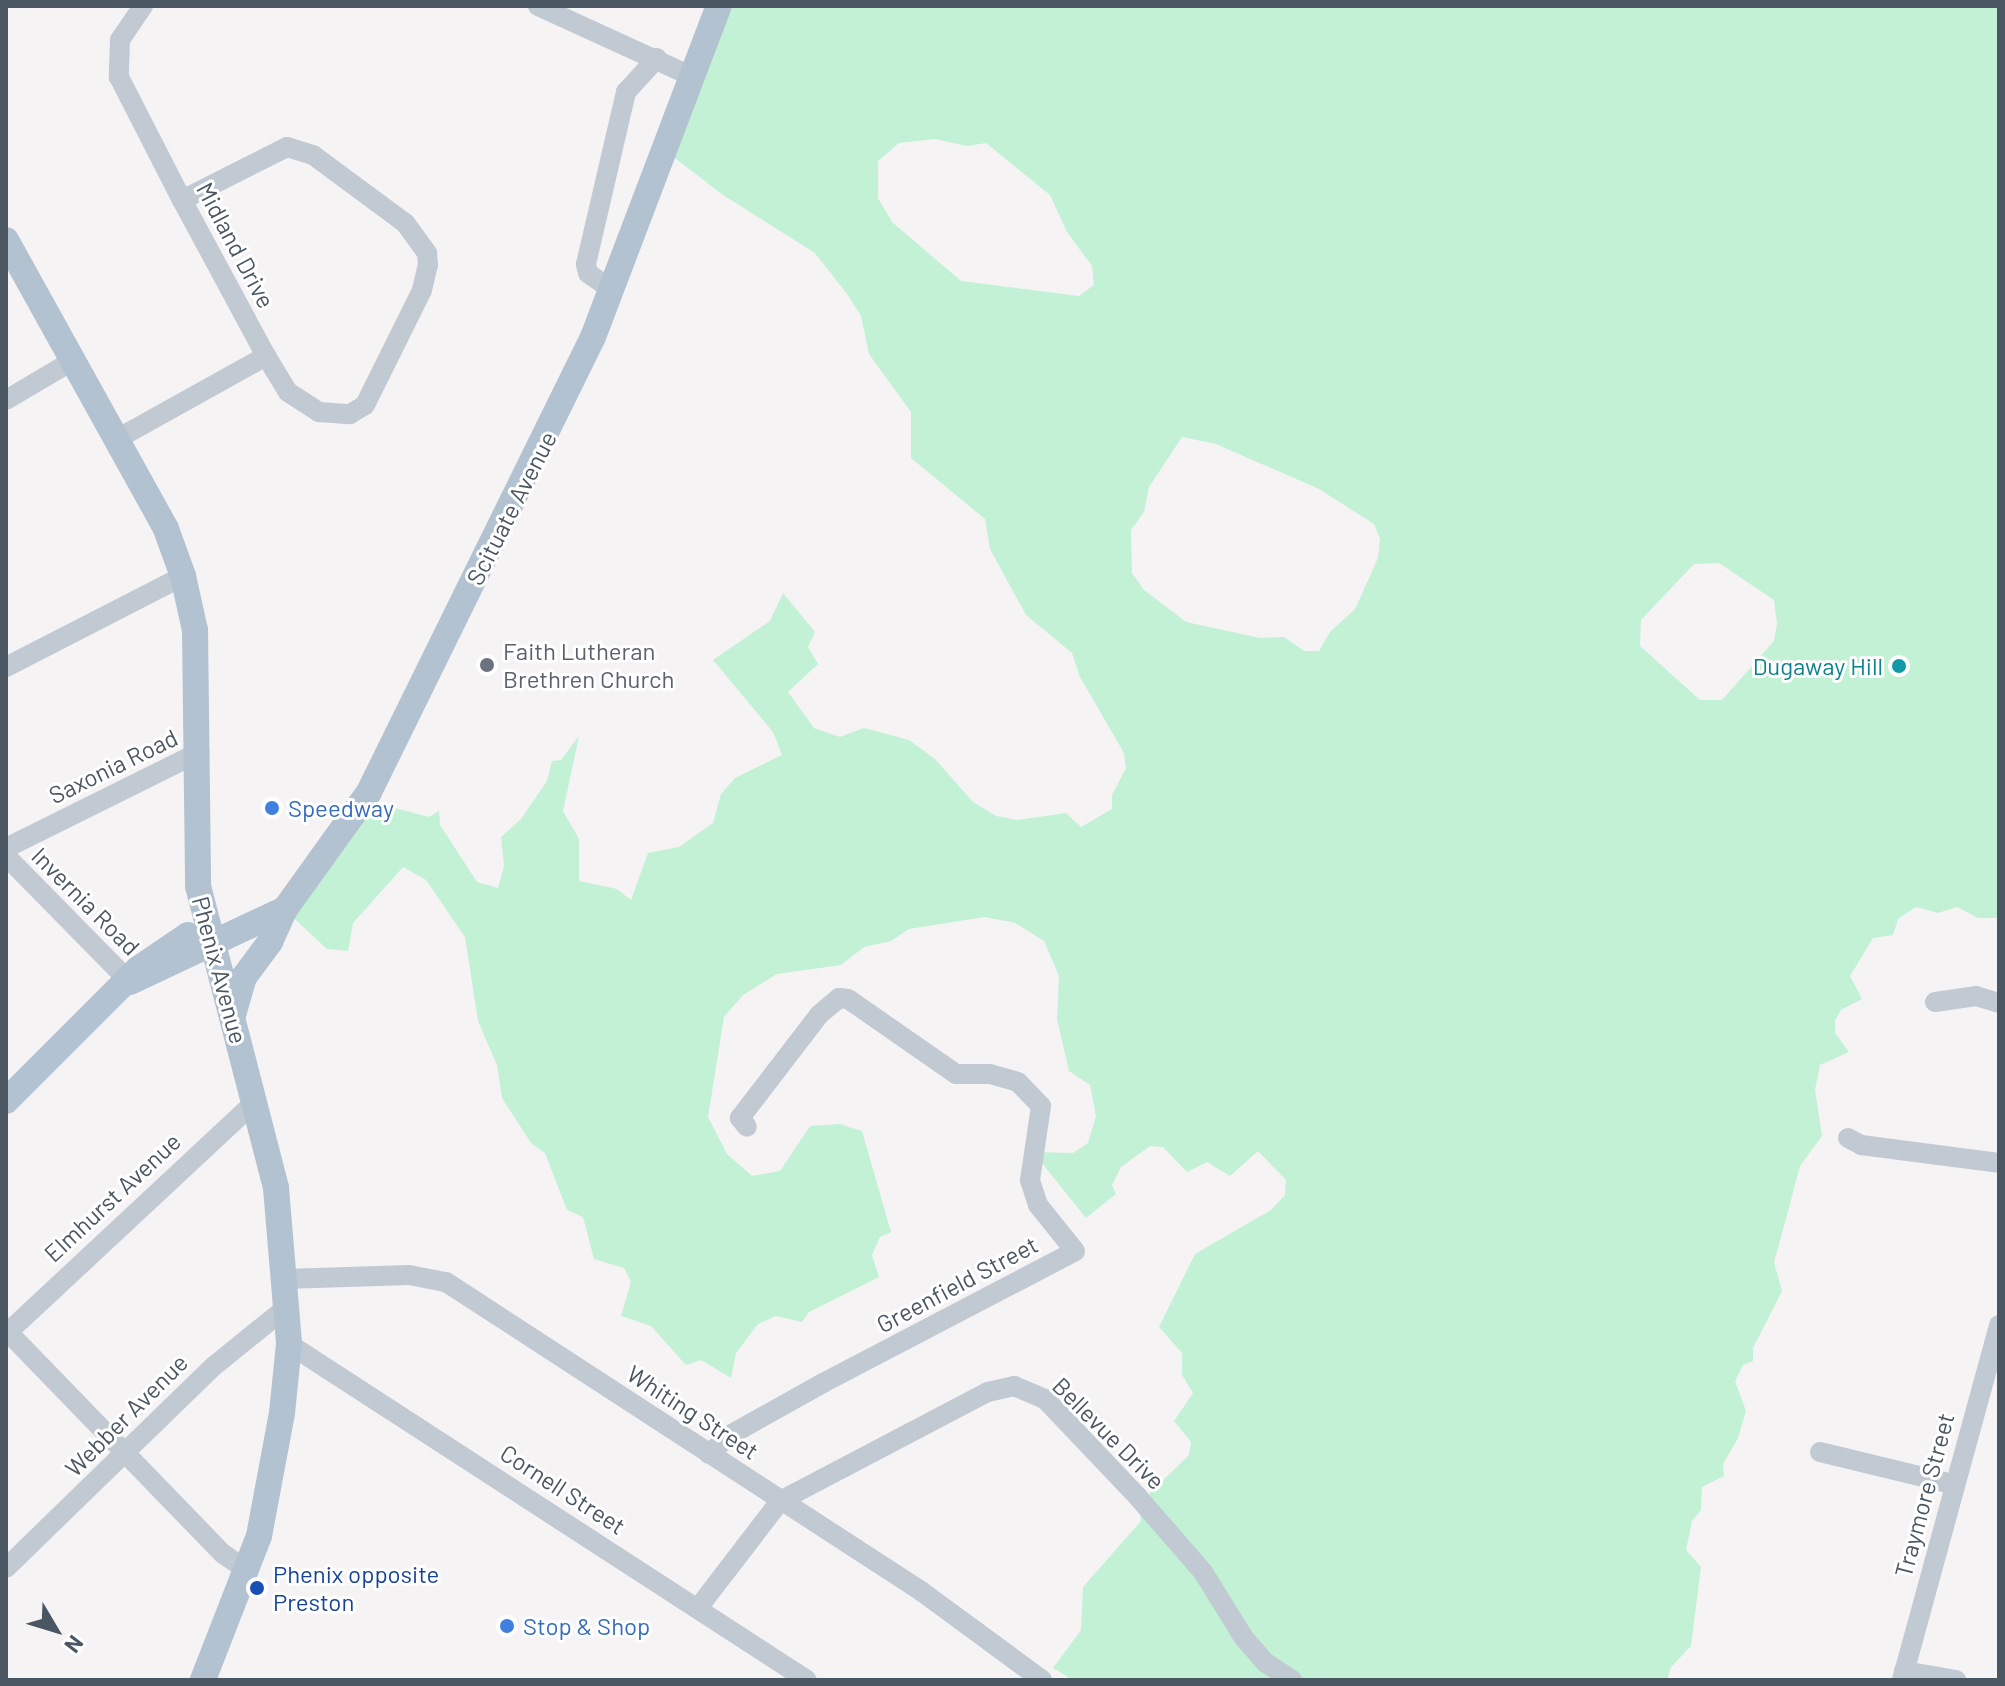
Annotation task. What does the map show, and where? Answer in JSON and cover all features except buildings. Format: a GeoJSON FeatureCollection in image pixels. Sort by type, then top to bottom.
{"type":"FeatureCollection","features":[{"type":"Feature","properties":{"kind":"main road","name":"Scituate Avenue"},"geometry":{"type":"LineString","coordinates":[[232,1019],[244,977],[270,942],[285,909],[369,792],[555,421],[612,290],[719,6]]}},
{"type":"Feature","properties":{"kind":"main road","name":"Phenix Avenue"},"geometry":{"type":"LineString","coordinates":[[6,240],[166,529],[183,576],[195,630],[199,752],[198,886],[276,1188],[289,1344],[259,1536],[203,1680]]}},
{"type":"Feature","properties":{"kind":"main road"},"geometry":{"type":"LineString","coordinates":[[8,1097],[130,982],[160,965],[195,955],[210,941],[285,909]]}},
{"type":"Feature","properties":{"kind":"street","name":"Midland Drive"},"geometry":{"type":"LineString","coordinates":[[143,6],[120,40],[119,77],[182,200],[266,356],[300,403],[332,416],[358,411],[378,387],[422,290],[427,253],[405,223],[313,155],[287,147],[182,200]]}},
{"type":"Feature","properties":{"kind":"street"},"geometry":{"type":"LineString","coordinates":[[538,6],[693,77]]}},
{"type":"Feature","properties":{"kind":"street"},"geometry":{"type":"LineString","coordinates":[[612,290],[588,273],[586,264],[626,92],[657,58]]}},
{"type":"Feature","properties":{"kind":"street"},"geometry":{"type":"LineString","coordinates":[[117,439],[266,356]]}},
{"type":"Feature","properties":{"kind":"street"},"geometry":{"type":"LineString","coordinates":[[6,400],[72,361]]}},
{"type":"Feature","properties":{"kind":"street"},"geometry":{"type":"LineString","coordinates":[[6,667],[183,576]]}},
{"type":"Feature","properties":{"kind":"street","name":"Saxonia Road"},"geometry":{"type":"LineString","coordinates":[[6,848],[199,752]]}},
{"type":"Feature","properties":{"kind":"street","name":"Invernia Road"},"geometry":{"type":"LineString","coordinates":[[6,856],[130,982]]}},
{"type":"Feature","properties":{"kind":"street"},"geometry":{"type":"LineString","coordinates":[[1935,1002],[1976,996],[1999,1003]]}},
{"type":"Feature","properties":{"kind":"street","name":"Greenfield Street"},"geometry":{"type":"LineString","coordinates":[[709,1454],[723,1440],[823,1383],[1075,1251],[1038,1205],[1030,1180],[1041,1106],[1018,1082],[990,1074],[956,1074],[848,999],[839,998],[819,1015],[740,1118],[747,1127]]}},
{"type":"Feature","properties":{"kind":"street","name":"Elmhurst Avenue"},"geometry":{"type":"LineString","coordinates":[[7,1332],[256,1101]]}},
{"type":"Feature","properties":{"kind":"street"},"geometry":{"type":"LineString","coordinates":[[1848,1138],[1861,1145],[1999,1163]]}},
{"type":"Feature","properties":{"kind":"street","name":"Whiting Street"},"geometry":{"type":"LineString","coordinates":[[285,1279],[424,1276],[446,1282],[921,1591],[1042,1680]]}},
{"type":"Feature","properties":{"kind":"street","name":"Webber Avenue"},"geometry":{"type":"LineString","coordinates":[[6,1568],[214,1366],[288,1306]]}},
{"type":"Feature","properties":{"kind":"street","name":"Traymore Street"},"geometry":{"type":"LineString","coordinates":[[1903,1676],[1952,1484],[1999,1325]]}},
{"type":"Feature","properties":{"kind":"street"},"geometry":{"type":"LineString","coordinates":[[7,1332],[222,1553],[246,1570]]}},
{"type":"Feature","properties":{"kind":"street","name":"Cornell Street"},"geometry":{"type":"LineString","coordinates":[[289,1344],[807,1680]]}},
{"type":"Feature","properties":{"kind":"street","name":"Bellevue Drive"},"geometry":{"type":"LineString","coordinates":[[698,1608],[780,1501],[1005,1386],[1027,1389],[1045,1399],[1137,1496],[1203,1572],[1244,1638],[1266,1663],[1292,1680]]}},
{"type":"Feature","properties":{"kind":"street"},"geometry":{"type":"LineString","coordinates":[[1820,1452],[1952,1484]]}},
{"type":"Feature","properties":{"kind":"street"},"geometry":{"type":"LineString","coordinates":[[1903,1676],[1956,1680]]}},
{"type":"Feature","properties":{"kind":"green space"},"geometry":{"type":"Polygon","coordinates":[[[721,6],[1999,6],[1999,918],[1978,918],[1957,907],[1938,913],[1916,907],[1898,919],[1893,935],[1873,938],[1850,976],[1862,999],[1841,1010],[1835,1021],[1835,1033],[1849,1052],[1820,1065],[1815,1090],[1822,1136],[1800,1166],[1774,1262],[1782,1291],[1753,1348],[1753,1361],[1743,1365],[1735,1381],[1746,1411],[1738,1438],[1723,1464],[1724,1476],[1702,1487],[1701,1510],[1692,1521],[1686,1550],[1701,1567],[1691,1646],[1671,1667],[1667,1680],[1073,1680],[1053,1668],[1081,1630],[1083,1587],[1141,1521],[1137,1496],[1149,1494],[1189,1455],[1191,1442],[1174,1421],[1193,1393],[1182,1375],[1182,1353],[1159,1327],[1195,1254],[1271,1210],[1285,1195],[1286,1180],[1258,1151],[1230,1176],[1207,1162],[1187,1172],[1163,1147],[1150,1146],[1121,1167],[1112,1185],[1116,1194],[1086,1218],[1033,1152],[1073,1153],[1088,1143],[1096,1116],[1090,1085],[1069,1071],[1057,1019],[1059,976],[1044,941],[1015,923],[985,917],[909,929],[891,941],[864,947],[841,965],[777,974],[743,995],[724,1017],[708,1117],[727,1154],[752,1176],[780,1171],[810,1126],[840,1124],[862,1131],[891,1232],[880,1237],[872,1255],[879,1277],[809,1312],[802,1322],[776,1316],[758,1324],[736,1353],[731,1378],[701,1360],[686,1365],[651,1326],[621,1316],[631,1282],[624,1268],[594,1259],[583,1217],[567,1210],[545,1153],[531,1143],[502,1098],[497,1065],[478,1021],[465,937],[426,880],[403,867],[353,923],[348,951],[327,949],[284,909],[365,794],[383,805],[429,817],[439,811],[440,825],[477,882],[498,888],[504,866],[501,837],[521,819],[547,781],[552,761],[561,760],[579,736],[563,811],[579,839],[579,881],[617,889],[631,900],[648,853],[679,847],[713,823],[721,794],[735,778],[782,755],[773,732],[713,660],[770,621],[783,593],[815,632],[808,647],[818,664],[788,692],[814,728],[840,737],[864,728],[909,740],[935,759],[973,802],[996,816],[1017,820],[1066,813],[1081,827],[1112,809],[1112,795],[1126,768],[1124,753],[1080,677],[1072,653],[1026,615],[990,549],[985,519],[911,458],[911,412],[869,354],[861,316],[847,294],[815,253],[723,195],[667,152],[721,6]],[[935,139],[899,143],[878,161],[878,198],[892,222],[961,281],[1079,296],[1094,285],[1092,266],[1067,232],[1050,195],[986,143],[967,146],[935,139]],[[1182,437],[1149,487],[1144,512],[1131,530],[1132,573],[1144,590],[1186,622],[1260,638],[1284,637],[1304,651],[1319,651],[1330,632],[1355,609],[1378,558],[1380,539],[1374,524],[1319,489],[1216,444],[1182,437]],[[1719,563],[1694,564],[1641,620],[1640,646],[1700,700],[1722,700],[1774,641],[1777,624],[1774,600],[1719,563]]]}},
{"type":"Feature","properties":{"kind":"place","name":"Faith Lutheran Brethren Church"},"geometry":{"type":"Point","coordinates":[487,665]}},
{"type":"Feature","properties":{"kind":"place","name":"Dugaway Hill"},"geometry":{"type":"Point","coordinates":[1899,666]}},
{"type":"Feature","properties":{"kind":"place","name":"Speedway"},"geometry":{"type":"Point","coordinates":[272,808]}},
{"type":"Feature","properties":{"kind":"place","name":"Phenix opposite Preston"},"geometry":{"type":"Point","coordinates":[257,1588]}},
{"type":"Feature","properties":{"kind":"place","name":"Stop & Shop"},"geometry":{"type":"Point","coordinates":[507,1626]}}]}
